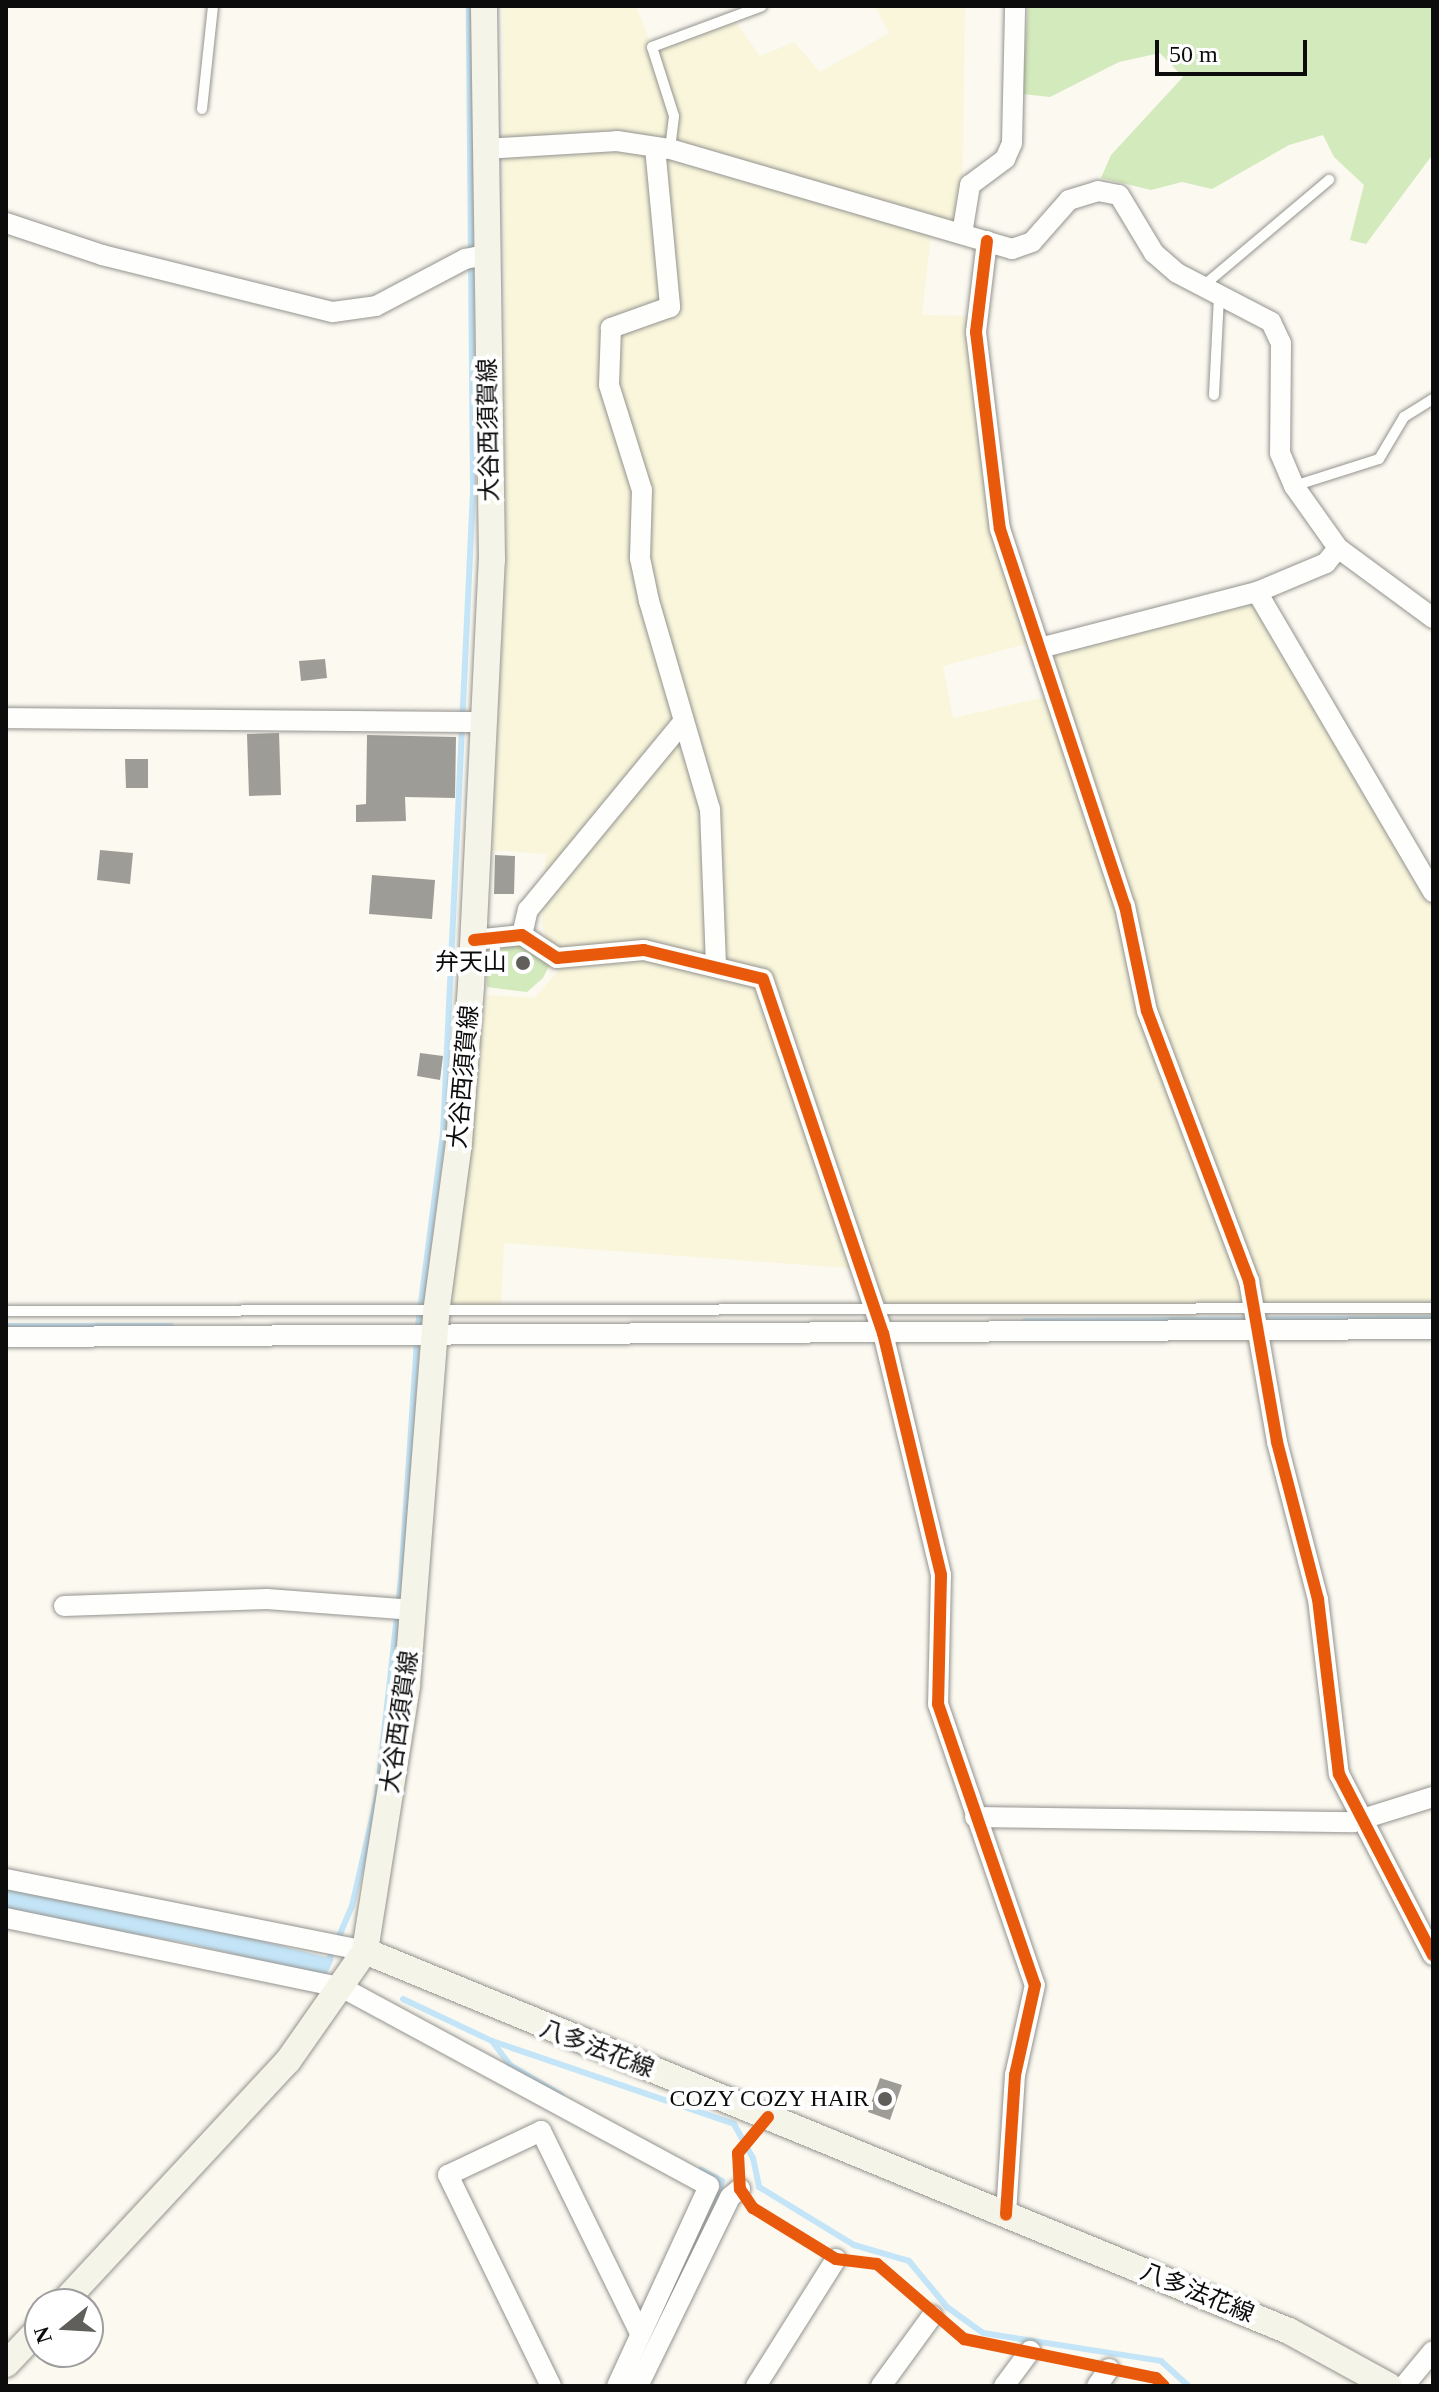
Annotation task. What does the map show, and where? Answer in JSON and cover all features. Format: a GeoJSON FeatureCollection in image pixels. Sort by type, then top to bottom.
{"type":"FeatureCollection","features":[{"type":"Feature","properties":{"kind":"main road","name":"大谷西須賀線"},"geometry":{"type":"LineString","coordinates":[[365,1951],[414,1610],[435,1326],[459,1142],[474,940],[492,560],[485,255],[484,6]]}},
{"type":"Feature","properties":{"kind":"main road"},"geometry":{"type":"LineString","coordinates":[[77,2288],[288,2061],[343,1988],[365,1951]]}},
{"type":"Feature","properties":{"kind":"main road","name":"八多法花線"},"geometry":{"type":"LineString","coordinates":[[365,1951],[1289,2331],[1389,2386]]}},
{"type":"Feature","properties":{"kind":"main road"},"geometry":{"type":"LineString","coordinates":[[6,2364],[24,2345]]}},
{"type":"Feature","properties":{"kind":"street"},"geometry":{"type":"LineString","coordinates":[[962,234],[970,185],[1005,159],[1012,143],[1015,6]]}},
{"type":"Feature","properties":{"kind":"street"},"geometry":{"type":"LineString","coordinates":[[484,149],[617,141],[662,148],[1012,249],[1032,242],[1069,200],[1098,191],[1119,195],[1154,253],[1211,291],[1271,322],[1281,343],[1276,421],[1294,486],[1338,548],[1433,618]]}},
{"type":"Feature","properties":{"kind":"street"},"geometry":{"type":"LineString","coordinates":[[662,148],[670,307],[611,328],[609,385],[642,490],[640,558],[682,723],[710,809],[716,967]]}},
{"type":"Feature","properties":{"kind":"street"},"geometry":{"type":"LineString","coordinates":[[6,223],[102,255],[333,312],[376,306],[465,259],[485,255]]}},
{"type":"Feature","properties":{"kind":"street"},"geometry":{"type":"LineString","coordinates":[[987,241],[976,332],[1000,529],[1125,906],[1147,1011],[1258,1320],[1277,1442],[1318,1599],[1339,1774],[1433,1955]]}},
{"type":"Feature","properties":{"kind":"street"},"geometry":{"type":"LineString","coordinates":[[1040,648],[1257,592],[1326,563],[1338,548]]}},
{"type":"Feature","properties":{"kind":"street"},"geometry":{"type":"LineString","coordinates":[[1257,592],[1433,892]]}},
{"type":"Feature","properties":{"kind":"street"},"geometry":{"type":"LineString","coordinates":[[6,718],[486,722]]}},
{"type":"Feature","properties":{"kind":"street"},"geometry":{"type":"LineString","coordinates":[[522,935],[528,910],[682,723]]}},
{"type":"Feature","properties":{"kind":"street"},"geometry":{"type":"LineString","coordinates":[[474,940],[522,935],[557,958],[644,950],[763,979],[883,1333],[941,1575],[938,1704],[1035,1985],[1015,2075],[1006,2215]]}},
{"type":"Feature","properties":{"kind":"street"},"geometry":{"type":"LineString","coordinates":[[6,1337],[435,1326],[883,1333],[1258,1320],[1433,1329]]}},
{"type":"Feature","properties":{"kind":"street"},"geometry":{"type":"LineString","coordinates":[[64,1606],[267,1599],[414,1610]]}},
{"type":"Feature","properties":{"kind":"street"},"geometry":{"type":"LineString","coordinates":[[975,1817],[1363,1821],[1433,1797]]}},
{"type":"Feature","properties":{"kind":"street"},"geometry":{"type":"LineString","coordinates":[[6,1879],[365,1951]]}},
{"type":"Feature","properties":{"kind":"street"},"geometry":{"type":"LineString","coordinates":[[6,1918],[343,1988],[709,2186],[617,2386]]}},
{"type":"Feature","properties":{"kind":"street"},"geometry":{"type":"LineString","coordinates":[[551,2386],[448,2175],[541,2131],[640,2333]]}},
{"type":"Feature","properties":{"kind":"street"},"geometry":{"type":"LineString","coordinates":[[638,2386],[730,2197],[740,2189]]}},
{"type":"Feature","properties":{"kind":"street"},"geometry":{"type":"LineString","coordinates":[[756,2386],[836,2259]]}},
{"type":"Feature","properties":{"kind":"street"},"geometry":{"type":"LineString","coordinates":[[881,2386],[932,2316]]}},
{"type":"Feature","properties":{"kind":"street"},"geometry":{"type":"LineString","coordinates":[[1004,2386],[1030,2351]]}},
{"type":"Feature","properties":{"kind":"street"},"geometry":{"type":"LineString","coordinates":[[1404,2386],[1433,2351]]}},
{"type":"Feature","properties":{"kind":"street"},"geometry":{"type":"LineString","coordinates":[[1097,2386],[1109,2369]]}},
{"type":"Feature","properties":{"kind":"lane"},"geometry":{"type":"LineString","coordinates":[[202,109],[213,6]]}},
{"type":"Feature","properties":{"kind":"lane"},"geometry":{"type":"LineString","coordinates":[[662,148],[674,116],[652,47],[762,6]]}},
{"type":"Feature","properties":{"kind":"lane"},"geometry":{"type":"LineString","coordinates":[[1214,395],[1211,291],[1329,180]]}},
{"type":"Feature","properties":{"kind":"lane"},"geometry":{"type":"LineString","coordinates":[[1294,486],[1379,459],[1404,417],[1433,399]]}},
{"type":"Feature","properties":{"kind":"lane"},"geometry":{"type":"LineString","coordinates":[[6,1311],[435,1326],[875,1310],[1258,1320],[1433,1308]]}},
{"type":"Feature","properties":{"kind":"shaded area"},"geometry":{"type":"Polygon","coordinates":[[[503,6],[636,6],[652,47],[732,17],[760,56],[794,42],[820,72],[889,33],[875,6],[965,6],[962,234],[932,226],[922,315],[978,316],[1000,529],[1038,641],[943,666],[953,718],[1055,695],[1040,648],[1257,592],[1433,892],[1433,1308],[875,1310],[861,1269],[504,1243],[501,1305],[450,1308],[486,995],[535,998],[560,968],[542,927],[546,854],[492,850],[506,560],[503,6]]]}},
{"type":"Feature","properties":{"kind":"green space"},"geometry":{"type":"Polygon","coordinates":[[[1028,6],[1433,6],[1433,154],[1366,244],[1350,240],[1364,185],[1334,157],[1323,135],[1289,145],[1212,189],[1182,182],[1151,190],[1101,178],[1111,155],[1183,77],[1160,53],[1119,62],[1050,97],[1022,94],[1028,6]]]}},
{"type":"Feature","properties":{"kind":"green space"},"geometry":{"type":"Polygon","coordinates":[[[521,938],[553,958],[543,978],[527,992],[487,987],[485,952],[501,940],[521,938]]]}},
{"type":"Feature","properties":{"kind":"water"},"geometry":{"type":"Polygon","coordinates":[[[6,1889],[217,1930],[334,1959],[326,1976],[191,1944],[6,1911],[6,1889]]]}},
{"type":"Feature","properties":{"kind":"building"},"geometry":{"type":"Polygon","coordinates":[[[325,659],[327,678],[301,681],[299,661],[325,659]]]}},
{"type":"Feature","properties":{"kind":"building"},"geometry":{"type":"Polygon","coordinates":[[[279,733],[281,795],[249,796],[247,734],[279,733]]]}},
{"type":"Feature","properties":{"kind":"building"},"geometry":{"type":"Polygon","coordinates":[[[367,735],[456,737],[455,798],[405,797],[406,821],[356,822],[356,805],[366,804],[367,735]]]}},
{"type":"Feature","properties":{"kind":"building"},"geometry":{"type":"Polygon","coordinates":[[[125,759],[148,759],[148,788],[126,788],[125,759]]]}},
{"type":"Feature","properties":{"kind":"building"},"geometry":{"type":"Polygon","coordinates":[[[100,850],[133,853],[130,884],[97,880],[100,850]]]}},
{"type":"Feature","properties":{"kind":"building"},"geometry":{"type":"Polygon","coordinates":[[[495,855],[515,856],[514,894],[494,894],[495,855]]]}},
{"type":"Feature","properties":{"kind":"building"},"geometry":{"type":"Polygon","coordinates":[[[372,875],[435,880],[432,919],[369,914],[372,875]]]}},
{"type":"Feature","properties":{"kind":"building"},"geometry":{"type":"Polygon","coordinates":[[[420,1053],[443,1056],[440,1080],[417,1076],[420,1053]]]}},
{"type":"Feature","properties":{"kind":"building","name":"COZY COZY HAIR"},"geometry":{"type":"Polygon","coordinates":[[[880,2078],[902,2085],[890,2120],[868,2112],[880,2078]]]}},
{"type":"Feature","properties":{"kind":"waterway"},"geometry":{"type":"LineString","coordinates":[[328,1962],[352,1906],[377,1797],[401,1581],[418,1326],[443,1134],[473,490],[469,6]]}},
{"type":"Feature","properties":{"kind":"waterway"},"geometry":{"type":"LineString","coordinates":[[1025,1321],[1433,1318]]}},
{"type":"Feature","properties":{"kind":"waterway"},"geometry":{"type":"LineString","coordinates":[[6,1326],[171,1326]]}},
{"type":"Feature","properties":{"kind":"waterway"},"geometry":{"type":"LineString","coordinates":[[403,1999],[492,2041],[734,2124],[753,2158],[759,2187],[854,2245],[909,2261],[947,2307],[983,2333],[1161,2361],[1189,2386]]}},
{"type":"Feature","properties":{"kind":"waterway"},"geometry":{"type":"LineString","coordinates":[[492,2041],[510,2065],[561,2095]]}},
{"type":"Feature","properties":{"kind":"waterway"},"geometry":{"type":"LineString","coordinates":[[678,2276],[719,2195],[722,2181],[701,2170]]}},
{"type":"Feature","properties":{"kind":"cycle path"},"geometry":{"type":"LineString","coordinates":[[987,241],[976,332],[1000,529],[1125,906],[1147,1011],[1249,1281],[1277,1442],[1318,1599],[1339,1774],[1433,1955]]}},
{"type":"Feature","properties":{"kind":"cycle path"},"geometry":{"type":"LineString","coordinates":[[474,940],[522,935],[557,958],[644,950],[763,979],[883,1333],[941,1575],[938,1704],[1035,1985],[1015,2075],[1006,2215]]}},
{"type":"Feature","properties":{"kind":"cycle path"},"geometry":{"type":"LineString","coordinates":[[768,2117],[738,2153],[740,2189],[753,2208],[836,2259],[877,2264],[964,2339],[1156,2378],[1164,2386]]}},
{"type":"Feature","properties":{"kind":"place","name":"弁天山"},"geometry":{"type":"Point","coordinates":[523,963]}},
{"type":"Feature","properties":{"kind":"place","name":"COZY COZY HAIR"},"geometry":{"type":"Point","coordinates":[885,2099]}}]}
